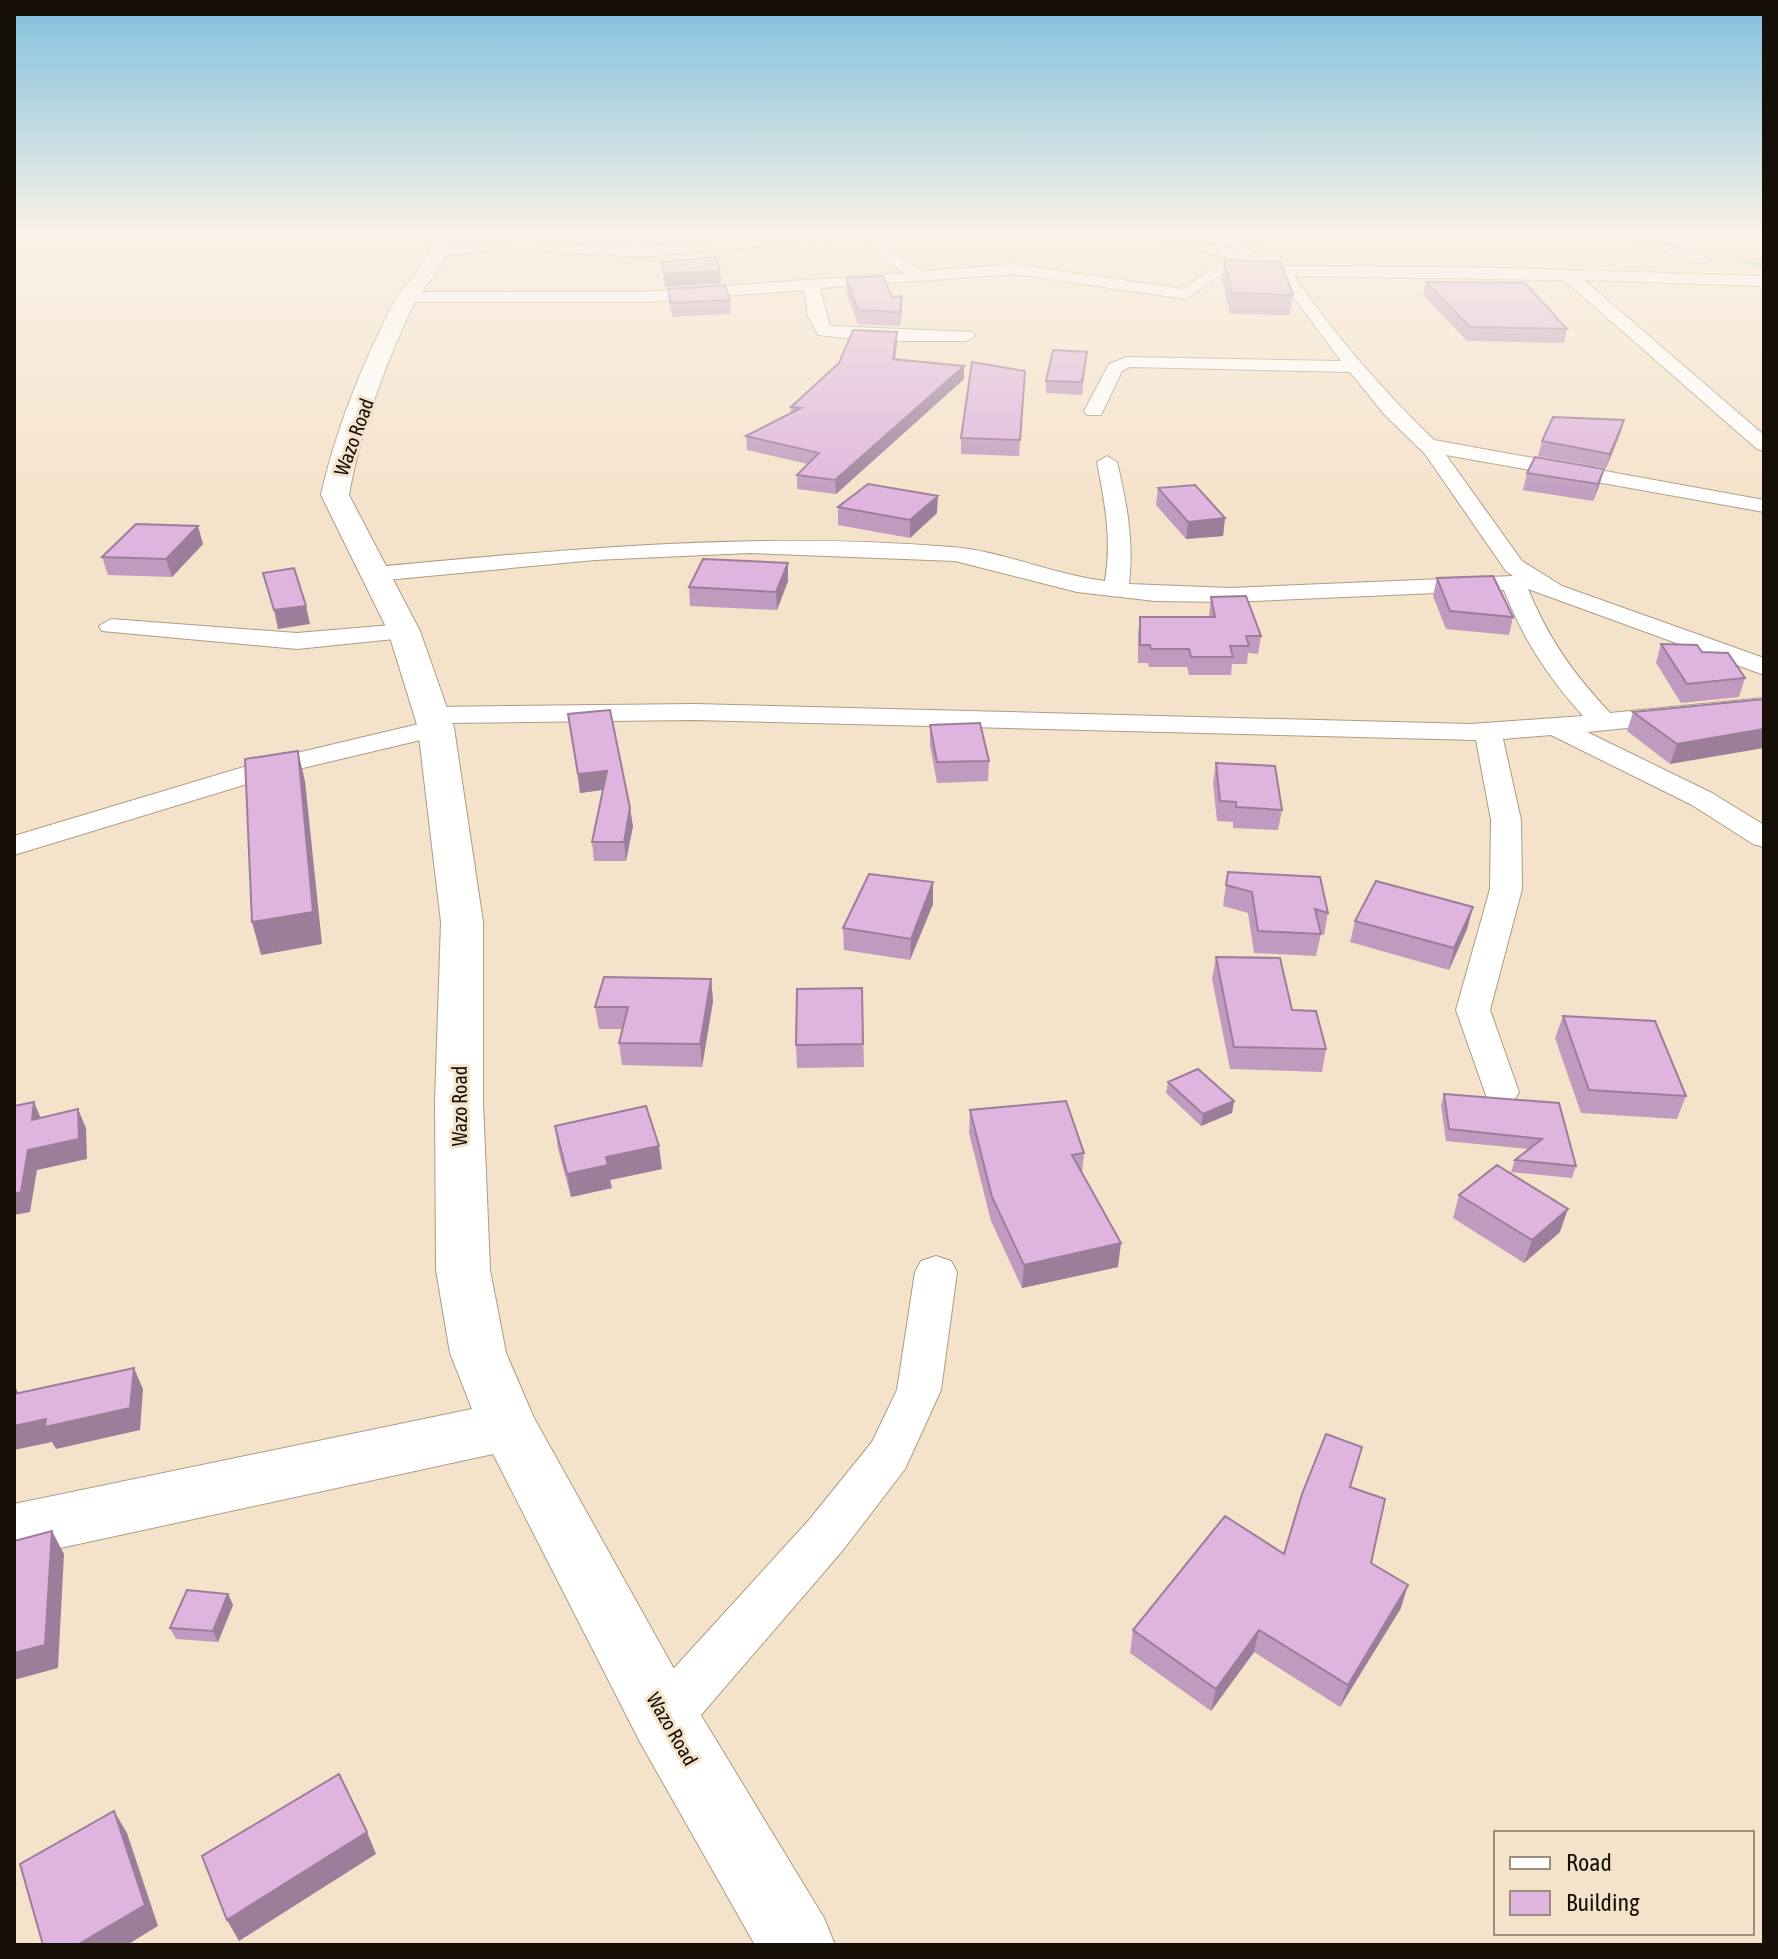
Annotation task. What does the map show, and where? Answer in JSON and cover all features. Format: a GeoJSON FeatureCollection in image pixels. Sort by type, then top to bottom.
{"type":"FeatureCollection","features":[{"type":"Feature","properties":{"kind":"main road","name":"Wazo Road"},"geometry":{"type":"LineString","coordinates":[[397,324],[335,491],[404,631],[433,722],[462,922],[459,1102],[463,1270],[478,1353],[508,1426],[664,1718],[797,1945]]}},
{"type":"Feature","properties":{"kind":"main road"},"geometry":{"type":"LineString","coordinates":[[14,1531],[508,1426]]}},
{"type":"Feature","properties":{"kind":"street"},"geometry":{"type":"LineString","coordinates":[[820,324],[824,331],[874,336],[966,336]]}},
{"type":"Feature","properties":{"kind":"street"},"geometry":{"type":"LineString","coordinates":[[1320,324],[1391,410],[1426,445],[1502,551],[1523,582],[1534,634],[1565,680],[1601,720]]}},
{"type":"Feature","properties":{"kind":"street"},"geometry":{"type":"LineString","coordinates":[[1625,324],[1764,445]]}},
{"type":"Feature","properties":{"kind":"street"},"geometry":{"type":"LineString","coordinates":[[1094,411],[1115,368],[1127,362],[1356,367]]}},
{"type":"Feature","properties":{"kind":"street"},"geometry":{"type":"LineString","coordinates":[[1426,445],[1764,506]]}},
{"type":"Feature","properties":{"kind":"street"},"geometry":{"type":"LineString","coordinates":[[1107,462],[1118,513],[1121,553],[1116,590]]}},
{"type":"Feature","properties":{"kind":"street"},"geometry":{"type":"LineString","coordinates":[[376,574],[595,553],[749,546],[955,554],[1077,585],[1116,590],[1230,595],[1523,582],[1764,667]]}},
{"type":"Feature","properties":{"kind":"street"},"geometry":{"type":"LineString","coordinates":[[111,626],[297,641],[404,631]]}},
{"type":"Feature","properties":{"kind":"street"},"geometry":{"type":"LineString","coordinates":[[14,846],[433,722],[709,712],[1106,721],[1280,730],[1488,732],[1557,728],[1601,720],[1764,706]]}},
{"type":"Feature","properties":{"kind":"street"},"geometry":{"type":"LineString","coordinates":[[1557,728],[1702,799],[1764,838]]}},
{"type":"Feature","properties":{"kind":"street"},"geometry":{"type":"LineString","coordinates":[[1488,732],[1506,820],[1506,889],[1473,1010],[1501,1092]]}},
{"type":"Feature","properties":{"kind":"street"},"geometry":{"type":"LineString","coordinates":[[664,1718],[826,1535],[889,1455],[919,1390],[936,1272]]}},
{"type":"Feature","properties":{"kind":"building"},"geometry":{"type":"Polygon","coordinates":[[[1467,324],[1563,324],[1567,329],[1470,327],[1467,324]]]}},
{"type":"Feature","properties":{"kind":"building"},"geometry":{"type":"Polygon","coordinates":[[[853,330],[897,332],[893,359],[964,366],[835,480],[797,475],[819,453],[746,436],[801,408],[791,407],[839,363],[853,330]]]}},
{"type":"Feature","properties":{"kind":"building"},"geometry":{"type":"Polygon","coordinates":[[[1053,350],[1087,352],[1082,382],[1046,381],[1053,350]]]}},
{"type":"Feature","properties":{"kind":"building"},"geometry":{"type":"Polygon","coordinates":[[[972,362],[1025,371],[1020,440],[961,438],[972,362]]]}},
{"type":"Feature","properties":{"kind":"building"},"geometry":{"type":"Polygon","coordinates":[[[1553,417],[1624,420],[1610,454],[1542,441],[1553,417]]]}},
{"type":"Feature","properties":{"kind":"building"},"geometry":{"type":"Polygon","coordinates":[[[1535,457],[1604,469],[1598,484],[1527,473],[1535,457]]]}},
{"type":"Feature","properties":{"kind":"building"},"geometry":{"type":"Polygon","coordinates":[[[868,484],[938,496],[910,520],[838,507],[868,484]]]}},
{"type":"Feature","properties":{"kind":"building"},"geometry":{"type":"Polygon","coordinates":[[[1195,485],[1225,518],[1188,522],[1158,488],[1195,485]]]}},
{"type":"Feature","properties":{"kind":"building"},"geometry":{"type":"Polygon","coordinates":[[[136,524],[198,526],[166,559],[102,557],[136,524]]]}},
{"type":"Feature","properties":{"kind":"building"},"geometry":{"type":"Polygon","coordinates":[[[703,559],[788,563],[776,592],[689,587],[703,559]]]}},
{"type":"Feature","properties":{"kind":"building"},"geometry":{"type":"Polygon","coordinates":[[[294,568],[306,606],[274,610],[263,573],[294,568]]]}},
{"type":"Feature","properties":{"kind":"building"},"geometry":{"type":"Polygon","coordinates":[[[1493,576],[1513,617],[1450,611],[1437,578],[1493,576]]]}},
{"type":"Feature","properties":{"kind":"building"},"geometry":{"type":"Polygon","coordinates":[[[1246,596],[1261,636],[1246,636],[1249,646],[1230,646],[1233,657],[1191,657],[1189,649],[1151,649],[1150,645],[1140,645],[1140,617],[1215,617],[1211,597],[1246,596]]]}},
{"type":"Feature","properties":{"kind":"building"},"geometry":{"type":"Polygon","coordinates":[[[1661,644],[1697,645],[1702,652],[1728,653],[1745,678],[1687,684],[1661,644]]]}},
{"type":"Feature","properties":{"kind":"building"},"geometry":{"type":"Polygon","coordinates":[[[1764,699],[1764,729],[1677,744],[1633,712],[1764,699]]]}},
{"type":"Feature","properties":{"kind":"building"},"geometry":{"type":"Polygon","coordinates":[[[610,710],[630,808],[624,842],[592,842],[607,771],[578,774],[568,714],[610,710]]]}},
{"type":"Feature","properties":{"kind":"building"},"geometry":{"type":"Polygon","coordinates":[[[980,723],[989,761],[937,762],[930,725],[980,723]]]}},
{"type":"Feature","properties":{"kind":"building"},"geometry":{"type":"Polygon","coordinates":[[[298,751],[313,912],[252,922],[245,759],[298,751]]]}},
{"type":"Feature","properties":{"kind":"building"},"geometry":{"type":"Polygon","coordinates":[[[1216,763],[1275,766],[1282,810],[1236,807],[1236,802],[1220,801],[1216,763]]]}},
{"type":"Feature","properties":{"kind":"building"},"geometry":{"type":"Polygon","coordinates":[[[1228,872],[1320,877],[1328,913],[1315,909],[1321,934],[1258,931],[1252,892],[1226,885],[1228,872]]]}},
{"type":"Feature","properties":{"kind":"building"},"geometry":{"type":"Polygon","coordinates":[[[869,874],[933,882],[911,939],[843,928],[869,874]]]}},
{"type":"Feature","properties":{"kind":"building"},"geometry":{"type":"Polygon","coordinates":[[[1376,881],[1473,907],[1454,948],[1355,921],[1376,881]]]}},
{"type":"Feature","properties":{"kind":"building"},"geometry":{"type":"Polygon","coordinates":[[[1216,957],[1280,958],[1292,1010],[1316,1011],[1326,1049],[1234,1047],[1216,957]]]}},
{"type":"Feature","properties":{"kind":"building"},"geometry":{"type":"Polygon","coordinates":[[[604,977],[711,979],[700,1044],[619,1043],[628,1007],[595,1007],[604,977]]]}},
{"type":"Feature","properties":{"kind":"building"},"geometry":{"type":"Polygon","coordinates":[[[862,988],[863,1044],[796,1045],[797,989],[862,988]]]}},
{"type":"Feature","properties":{"kind":"building"},"geometry":{"type":"Polygon","coordinates":[[[1563,1016],[1655,1021],[1686,1096],[1589,1090],[1563,1016]]]}},
{"type":"Feature","properties":{"kind":"building"},"geometry":{"type":"Polygon","coordinates":[[[1198,1069],[1234,1101],[1203,1114],[1168,1082],[1198,1069]]]}},
{"type":"Feature","properties":{"kind":"building"},"geometry":{"type":"Polygon","coordinates":[[[1444,1094],[1559,1103],[1576,1166],[1515,1160],[1542,1139],[1449,1129],[1444,1094]]]}},
{"type":"Feature","properties":{"kind":"building"},"geometry":{"type":"Polygon","coordinates":[[[1066,1101],[1084,1153],[1072,1155],[1121,1243],[1024,1265],[992,1197],[970,1110],[1066,1101]]]}},
{"type":"Feature","properties":{"kind":"building"},"geometry":{"type":"Polygon","coordinates":[[[34,1102],[32,1120],[78,1109],[79,1139],[28,1150],[21,1192],[14,1194],[14,1106],[34,1102]]]}},
{"type":"Feature","properties":{"kind":"building"},"geometry":{"type":"Polygon","coordinates":[[[646,1106],[659,1146],[606,1157],[608,1165],[567,1174],[555,1126],[646,1106]]]}},
{"type":"Feature","properties":{"kind":"building"},"geometry":{"type":"Polygon","coordinates":[[[1497,1165],[1568,1209],[1532,1240],[1459,1195],[1497,1165]]]}},
{"type":"Feature","properties":{"kind":"building"},"geometry":{"type":"Polygon","coordinates":[[[134,1368],[130,1408],[45,1427],[46,1419],[14,1426],[14,1394],[134,1368]]]}},
{"type":"Feature","properties":{"kind":"building"},"geometry":{"type":"Polygon","coordinates":[[[1326,1434],[1362,1447],[1350,1487],[1385,1499],[1371,1563],[1408,1585],[1348,1685],[1259,1630],[1216,1689],[1133,1630],[1225,1516],[1284,1554],[1302,1494],[1326,1434]]]}},
{"type":"Feature","properties":{"kind":"building"},"geometry":{"type":"Polygon","coordinates":[[[52,1531],[45,1645],[14,1653],[14,1541],[52,1531]]]}},
{"type":"Feature","properties":{"kind":"building"},"geometry":{"type":"Polygon","coordinates":[[[187,1590],[228,1594],[213,1631],[170,1628],[187,1590]]]}},
{"type":"Feature","properties":{"kind":"building"},"geometry":{"type":"Polygon","coordinates":[[[339,1774],[367,1832],[227,1920],[202,1856],[339,1774]]]}},
{"type":"Feature","properties":{"kind":"building"},"geometry":{"type":"Polygon","coordinates":[[[114,1811],[145,1905],[77,1945],[43,1945],[20,1864],[114,1811]]]}}]}
